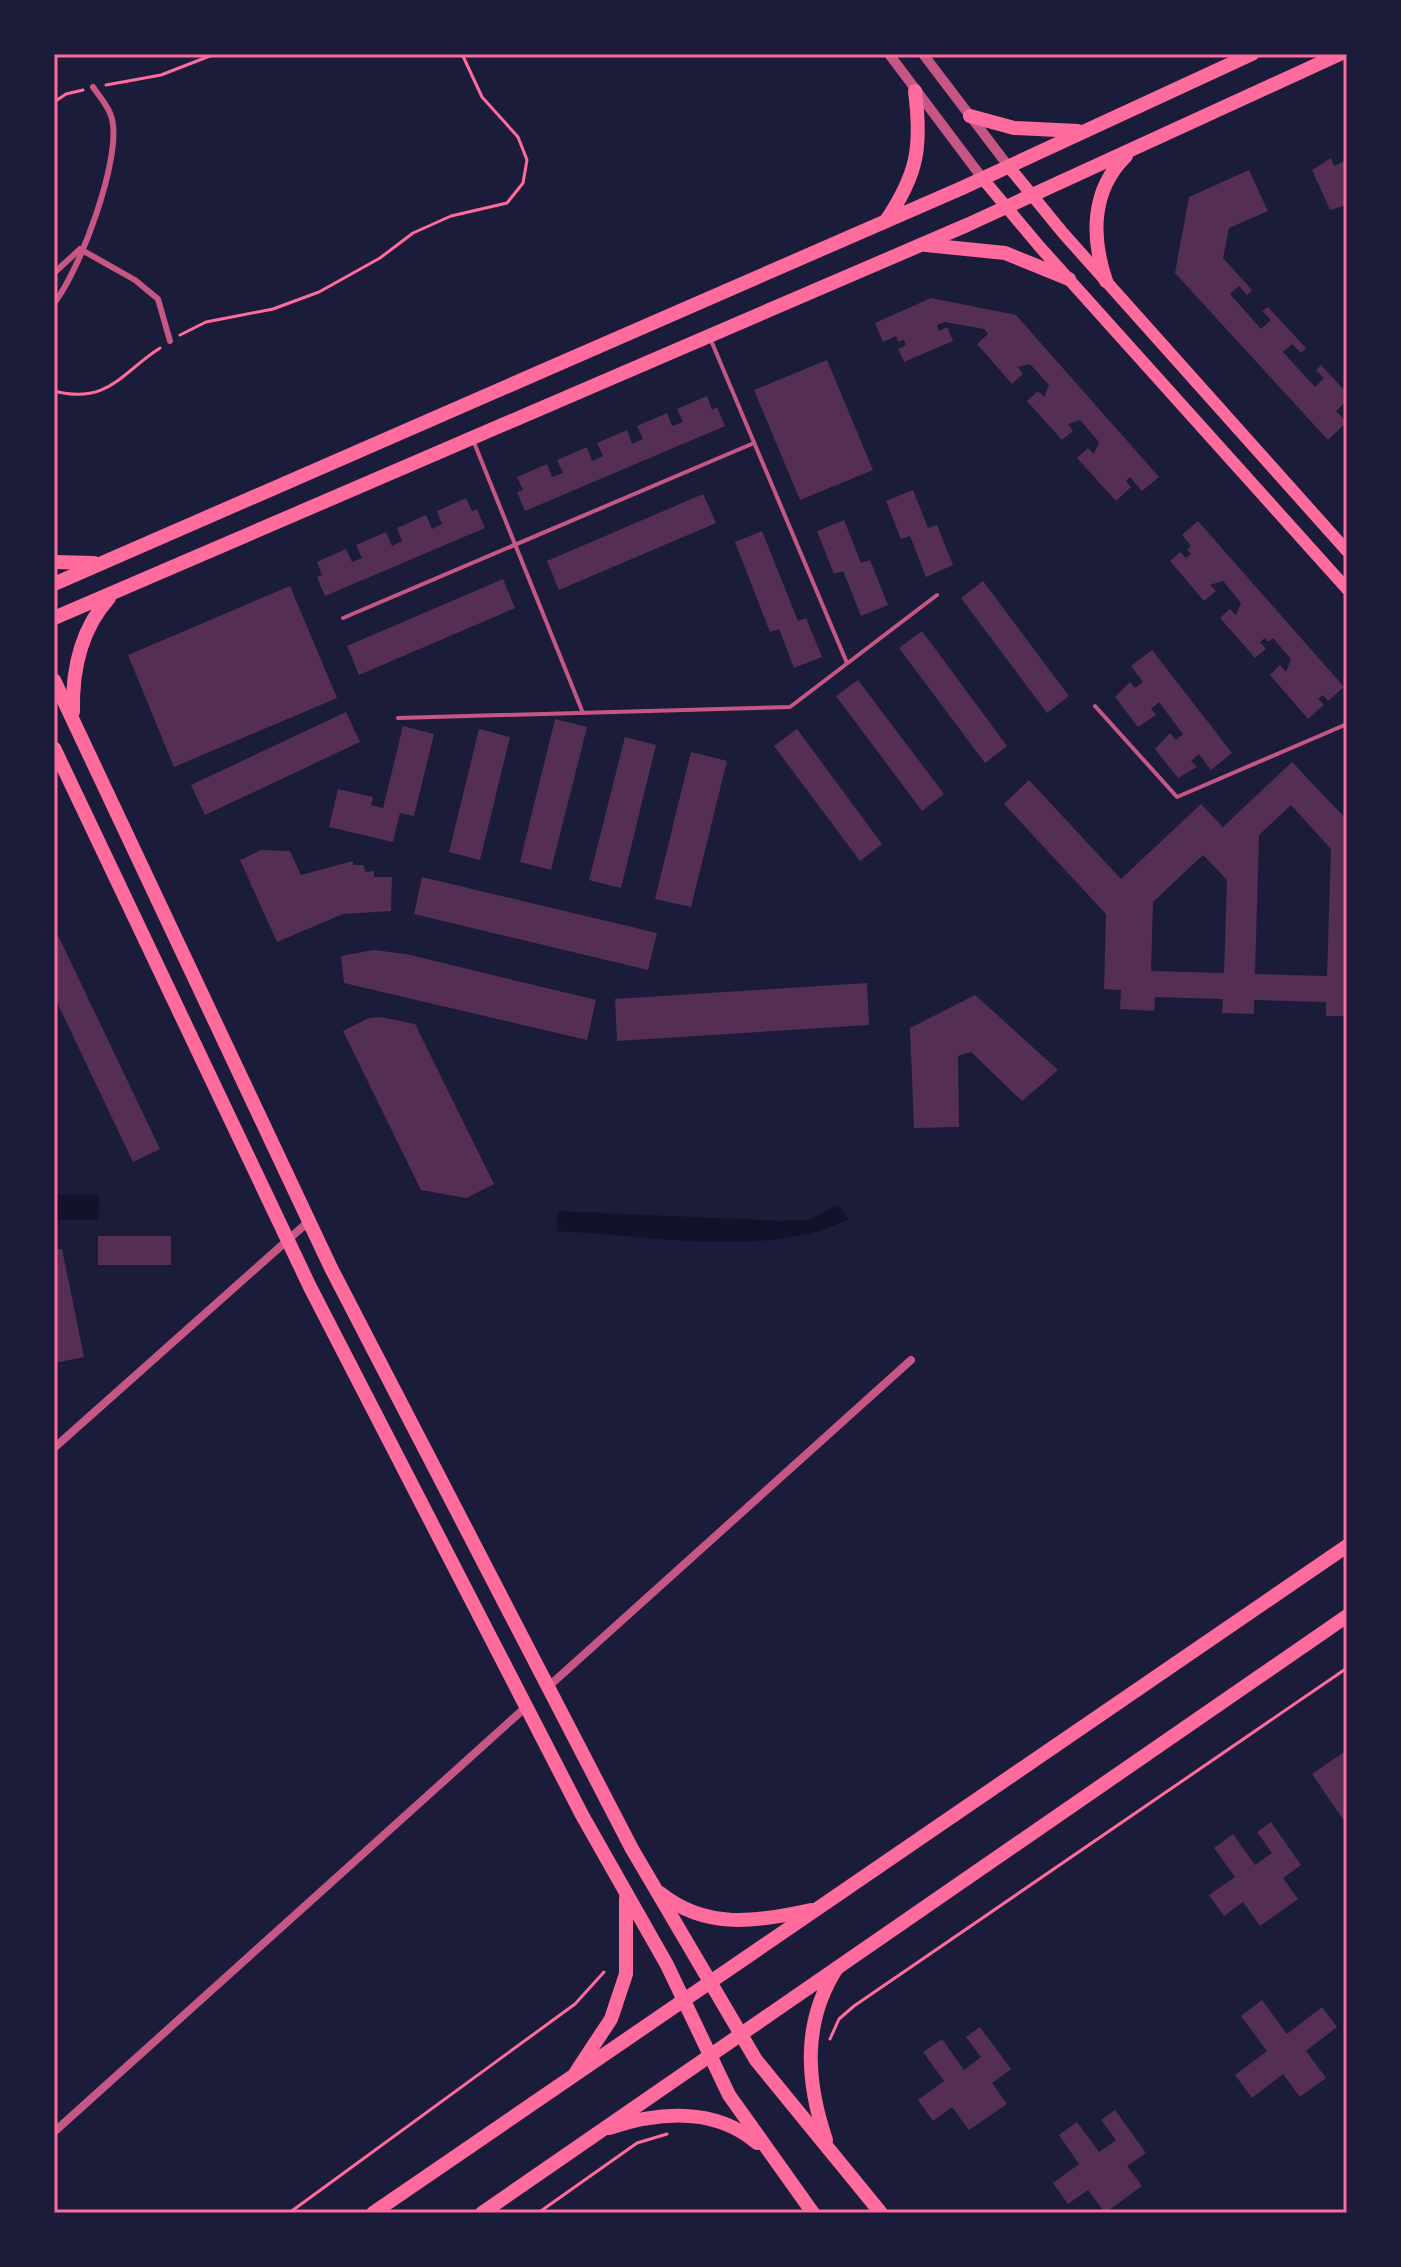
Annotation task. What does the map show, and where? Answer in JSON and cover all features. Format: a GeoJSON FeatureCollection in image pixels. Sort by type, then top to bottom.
{"type":"FeatureCollection","features":[{"type":"Feature","properties":{"kind":"main road"},"geometry":{"type":"LineString","coordinates":[[54,584],[983,179],[1252,54]]}},
{"type":"Feature","properties":{"kind":"main road"},"geometry":{"type":"LineString","coordinates":[[54,618],[1006,207],[1340,54]]}},
{"type":"Feature","properties":{"kind":"main road"},"geometry":{"type":"LineString","coordinates":[[886,221],[905,192],[917,158],[915,91]]}},
{"type":"Feature","properties":{"kind":"main road"},"geometry":{"type":"LineString","coordinates":[[970,116],[1014,128],[1087,131]]}},
{"type":"Feature","properties":{"kind":"main road"},"geometry":{"type":"LineString","coordinates":[[1106,281],[1096,236],[1102,188],[1111,170],[1135,148]]}},
{"type":"Feature","properties":{"kind":"main road"},"geometry":{"type":"LineString","coordinates":[[1009,167],[1106,281],[1347,551]]}},
{"type":"Feature","properties":{"kind":"main road"},"geometry":{"type":"LineString","coordinates":[[983,179],[1347,589]]}},
{"type":"Feature","properties":{"kind":"main road"},"geometry":{"type":"LineString","coordinates":[[914,247],[970,247],[1005,253],[1069,279]]}},
{"type":"Feature","properties":{"kind":"main road"},"geometry":{"type":"LineString","coordinates":[[54,562],[106,562]]}},
{"type":"Feature","properties":{"kind":"main road"},"geometry":{"type":"LineString","coordinates":[[74,721],[73,693],[81,647],[99,609],[114,593]]}},
{"type":"Feature","properties":{"kind":"main road"},"geometry":{"type":"LineString","coordinates":[[54,680],[308,1222],[654,1887],[739,2033],[877,2211]]}},
{"type":"Feature","properties":{"kind":"main road"},"geometry":{"type":"LineString","coordinates":[[54,748],[288,1241],[526,1707],[708,2054],[769,2154],[813,2213]]}},
{"type":"Feature","properties":{"kind":"main road"},"geometry":{"type":"LineString","coordinates":[[373,2213],[1347,1546]]}},
{"type":"Feature","properties":{"kind":"main road"},"geometry":{"type":"LineString","coordinates":[[482,2213],[708,2054],[1347,1616]]}},
{"type":"Feature","properties":{"kind":"main road"},"geometry":{"type":"LineString","coordinates":[[654,1887],[683,1908],[714,1920],[767,1919],[819,1908]]}},
{"type":"Feature","properties":{"kind":"main road"},"geometry":{"type":"LineString","coordinates":[[568,2080],[611,2019],[626,1974],[628,1931],[624,1890]]}},
{"type":"Feature","properties":{"kind":"main road"},"geometry":{"type":"LineString","coordinates":[[829,2148],[814,2100],[810,2044],[822,1995],[840,1963]]}},
{"type":"Feature","properties":{"kind":"main road"},"geometry":{"type":"LineString","coordinates":[[594,2134],[653,2117],[698,2116],[724,2123],[752,2139],[769,2154]]}},
{"type":"Feature","properties":{"kind":"street"},"geometry":{"type":"LineString","coordinates":[[889,54],[983,179]]}},
{"type":"Feature","properties":{"kind":"street"},"geometry":{"type":"LineString","coordinates":[[923,54],[1009,167]]}},
{"type":"Feature","properties":{"kind":"street"},"geometry":{"type":"LineString","coordinates":[[54,303],[67,287],[104,192],[114,152],[112,117],[93,87]]}},
{"type":"Feature","properties":{"kind":"street"},"geometry":{"type":"LineString","coordinates":[[80,249],[135,280],[158,299],[170,341]]}},
{"type":"Feature","properties":{"kind":"street"},"geometry":{"type":"LineString","coordinates":[[54,273],[80,249]]}},
{"type":"Feature","properties":{"kind":"street"},"geometry":{"type":"LineString","coordinates":[[54,1448],[308,1222]]}},
{"type":"Feature","properties":{"kind":"street"},"geometry":{"type":"LineString","coordinates":[[549,1686],[911,1360]]}},
{"type":"Feature","properties":{"kind":"street"},"geometry":{"type":"LineString","coordinates":[[54,2132],[526,1707]]}},
{"type":"Feature","properties":{"kind":"lane"},"geometry":{"type":"LineString","coordinates":[[709,335],[847,663]]}},
{"type":"Feature","properties":{"kind":"lane"},"geometry":{"type":"LineString","coordinates":[[472,438],[583,713]]}},
{"type":"Feature","properties":{"kind":"lane"},"geometry":{"type":"LineString","coordinates":[[343,618],[754,443]]}},
{"type":"Feature","properties":{"kind":"lane"},"geometry":{"type":"LineString","coordinates":[[398,718],[790,707],[937,595]]}},
{"type":"Feature","properties":{"kind":"lane"},"geometry":{"type":"LineString","coordinates":[[1095,706],[1177,797],[1347,724]]}},
{"type":"Feature","properties":{"kind":"path"},"geometry":{"type":"LineString","coordinates":[[54,102],[66,94],[93,87],[161,75],[215,54]]}},
{"type":"Feature","properties":{"kind":"path"},"geometry":{"type":"LineString","coordinates":[[54,391],[75,396],[104,390],[129,376],[148,356],[170,341],[206,322],[273,309],[319,292],[380,258],[413,233],[451,216],[507,203],[523,183],[527,160],[518,137],[482,97],[462,54]]}},
{"type":"Feature","properties":{"kind":"path"},"geometry":{"type":"LineString","coordinates":[[827,2046],[839,2019],[854,2006],[1347,1668]]}},
{"type":"Feature","properties":{"kind":"path"},"geometry":{"type":"LineString","coordinates":[[289,2213],[575,2004],[604,1972]]}},
{"type":"Feature","properties":{"kind":"path"},"geometry":{"type":"LineString","coordinates":[[538,2213],[637,2143],[673,2133]]}},
{"type":"Feature","properties":{"kind":"shaded area"},"geometry":{"type":"Polygon","coordinates":[[[54,1194],[99,1195],[98,1220],[54,1220],[54,1194]]]}},
{"type":"Feature","properties":{"kind":"shaded area"},"geometry":{"type":"Polygon","coordinates":[[[838,1205],[848,1219],[818,1231],[784,1238],[706,1242],[557,1231],[558,1211],[780,1221],[809,1220],[838,1205]]]}},
{"type":"Feature","properties":{"kind":"building"},"geometry":{"type":"Polygon","coordinates":[[[1331,158],[1334,166],[1347,160],[1347,205],[1330,210],[1312,170],[1331,158]]]}},
{"type":"Feature","properties":{"kind":"building"},"geometry":{"type":"Polygon","coordinates":[[[1249,170],[1268,211],[1229,228],[1223,258],[1252,290],[1247,295],[1239,286],[1230,294],[1261,329],[1271,320],[1262,311],[1268,307],[1306,348],[1301,353],[1292,344],[1283,352],[1315,387],[1324,378],[1316,370],[1321,365],[1347,393],[1347,401],[1336,411],[1347,422],[1328,440],[1175,273],[1189,197],[1249,170]]]}},
{"type":"Feature","properties":{"kind":"building"},"geometry":{"type":"Polygon","coordinates":[[[931,298],[1016,315],[1159,477],[1142,491],[1130,477],[1126,481],[1131,487],[1116,501],[1077,458],[1088,448],[1094,454],[1099,442],[1080,420],[1068,424],[1073,431],[1062,440],[1027,401],[1038,391],[1044,397],[1049,385],[1030,364],[1018,367],[1023,374],[1012,384],[977,344],[988,334],[984,329],[945,322],[937,325],[939,331],[947,327],[953,341],[904,362],[898,349],[906,345],[904,340],[898,342],[896,336],[883,342],[875,323],[931,298]]]}},
{"type":"Feature","properties":{"kind":"building"},"geometry":{"type":"Polygon","coordinates":[[[827,360],[873,470],[800,500],[754,390],[827,360]]]}},
{"type":"Feature","properties":{"kind":"building"},"geometry":{"type":"Polygon","coordinates":[[[707,396],[712,410],[717,407],[725,426],[525,511],[517,492],[523,490],[517,477],[547,464],[552,477],[563,473],[557,460],[587,447],[592,461],[603,456],[597,443],[627,430],[632,444],[643,439],[637,426],[667,413],[672,426],[683,422],[677,409],[707,396]]]}},
{"type":"Feature","properties":{"kind":"building"},"geometry":{"type":"Polygon","coordinates":[[[913,490],[928,528],[937,525],[953,565],[926,577],[910,536],[901,539],[886,501],[913,490]]]}},
{"type":"Feature","properties":{"kind":"building"},"geometry":{"type":"Polygon","coordinates":[[[703,494],[716,523],[559,590],[547,561],[703,494]]]}},
{"type":"Feature","properties":{"kind":"building"},"geometry":{"type":"Polygon","coordinates":[[[466,498],[472,511],[477,509],[485,528],[325,596],[317,577],[322,575],[317,562],[346,549],[352,562],[362,558],[356,545],[386,532],[392,546],[402,541],[397,528],[426,515],[432,529],[442,524],[437,511],[466,498]]]}},
{"type":"Feature","properties":{"kind":"building"},"geometry":{"type":"Polygon","coordinates":[[[844,520],[861,563],[870,560],[888,605],[861,616],[843,571],[834,574],[817,531],[844,520]]]}},
{"type":"Feature","properties":{"kind":"building"},"geometry":{"type":"Polygon","coordinates":[[[1198,521],[1344,687],[1328,701],[1323,695],[1318,699],[1324,705],[1308,719],[1270,675],[1280,665],[1286,672],[1291,659],[1273,638],[1260,642],[1266,649],[1255,658],[1220,618],[1230,609],[1236,615],[1241,603],[1223,581],[1210,585],[1216,591],[1204,601],[1170,561],[1180,552],[1186,558],[1191,554],[1187,550],[1191,546],[1182,535],[1198,521]]]}},
{"type":"Feature","properties":{"kind":"building"},"geometry":{"type":"Polygon","coordinates":[[[762,531],[798,621],[806,618],[822,657],[794,668],[779,629],[770,632],[735,542],[762,531]]]}},
{"type":"Feature","properties":{"kind":"building"},"geometry":{"type":"Polygon","coordinates":[[[503,579],[515,608],[359,675],[347,646],[503,579]]]}},
{"type":"Feature","properties":{"kind":"building"},"geometry":{"type":"Polygon","coordinates":[[[983,581],[1069,696],[1047,713],[961,598],[983,581]]]}},
{"type":"Feature","properties":{"kind":"building"},"geometry":{"type":"Polygon","coordinates":[[[290,586],[337,698],[174,767],[128,655],[290,586]]]}},
{"type":"Feature","properties":{"kind":"building"},"geometry":{"type":"Polygon","coordinates":[[[922,631],[1007,746],[985,763],[899,648],[922,631]]]}},
{"type":"Feature","properties":{"kind":"building"},"geometry":{"type":"Polygon","coordinates":[[[1152,650],[1232,753],[1211,770],[1199,754],[1191,761],[1197,767],[1178,778],[1155,749],[1170,733],[1176,740],[1183,734],[1159,702],[1151,709],[1156,715],[1138,727],[1115,697],[1130,682],[1135,688],[1143,682],[1131,666],[1152,650]]]}},
{"type":"Feature","properties":{"kind":"building"},"geometry":{"type":"Polygon","coordinates":[[[858,680],[944,794],[922,811],[836,696],[858,680]]]}},
{"type":"Feature","properties":{"kind":"building"},"geometry":{"type":"Polygon","coordinates":[[[346,712],[360,742],[205,815],[191,785],[346,712]]]}},
{"type":"Feature","properties":{"kind":"building"},"geometry":{"type":"Polygon","coordinates":[[[555,719],[587,727],[551,870],[520,862],[555,719]]]}},
{"type":"Feature","properties":{"kind":"building"},"geometry":{"type":"Polygon","coordinates":[[[403,726],[434,734],[414,816],[400,813],[393,842],[329,827],[338,789],[373,797],[371,805],[383,808],[403,726]]]}},
{"type":"Feature","properties":{"kind":"building"},"geometry":{"type":"Polygon","coordinates":[[[479,729],[510,737],[480,860],[449,852],[479,729]]]}},
{"type":"Feature","properties":{"kind":"building"},"geometry":{"type":"Polygon","coordinates":[[[797,729],[882,844],[860,861],[774,746],[797,729]]]}},
{"type":"Feature","properties":{"kind":"building"},"geometry":{"type":"Polygon","coordinates":[[[625,737],[656,745],[621,888],[589,880],[625,737]]]}},
{"type":"Feature","properties":{"kind":"building"},"geometry":{"type":"Polygon","coordinates":[[[691,752],[727,761],[691,907],[655,899],[691,752]]]}},
{"type":"Feature","properties":{"kind":"building"},"geometry":{"type":"Polygon","coordinates":[[[1292,762],[1347,820],[1347,1016],[1326,1016],[1326,1002],[1254,1000],[1254,1014],[1222,1013],[1223,999],[1155,997],[1154,1011],[1120,1009],[1121,990],[1104,989],[1106,914],[1004,804],[1029,780],[1121,879],[1201,804],[1223,827],[1292,762]],[[1291,805],[1259,835],[1255,974],[1327,976],[1331,849],[1291,805]],[[1203,855],[1153,902],[1151,971],[1224,973],[1227,880],[1203,855]]]}},
{"type":"Feature","properties":{"kind":"building"},"geometry":{"type":"Polygon","coordinates":[[[261,850],[290,851],[301,875],[353,861],[353,865],[364,865],[365,872],[374,871],[374,877],[392,877],[391,911],[343,914],[277,942],[240,860],[261,850]]]}},
{"type":"Feature","properties":{"kind":"building"},"geometry":{"type":"Polygon","coordinates":[[[422,877],[657,933],[648,970],[414,914],[422,877]]]}},
{"type":"Feature","properties":{"kind":"building"},"geometry":{"type":"Polygon","coordinates":[[[54,927],[160,1149],[133,1162],[54,996],[54,927]]]}},
{"type":"Feature","properties":{"kind":"building"},"geometry":{"type":"Polygon","coordinates":[[[373,950],[406,954],[596,1000],[587,1040],[344,983],[341,956],[373,950]]]}},
{"type":"Feature","properties":{"kind":"building"},"geometry":{"type":"Polygon","coordinates":[[[867,983],[869,1025],[617,1041],[615,999],[867,983]]]}},
{"type":"Feature","properties":{"kind":"building"},"geometry":{"type":"Polygon","coordinates":[[[975,995],[1058,1070],[1022,1101],[971,1052],[958,1056],[959,1127],[914,1128],[910,1028],[975,995]]]}},
{"type":"Feature","properties":{"kind":"building"},"geometry":{"type":"Polygon","coordinates":[[[381,1017],[415,1024],[494,1184],[466,1198],[421,1190],[343,1031],[369,1018],[381,1017]]]}},
{"type":"Feature","properties":{"kind":"building"},"geometry":{"type":"Polygon","coordinates":[[[98,1236],[171,1236],[171,1265],[98,1265],[98,1236]]]}},
{"type":"Feature","properties":{"kind":"building"},"geometry":{"type":"Polygon","coordinates":[[[62,1249],[84,1357],[54,1363],[54,1250],[62,1249]]]}},
{"type":"Feature","properties":{"kind":"building"},"geometry":{"type":"Polygon","coordinates":[[[1347,1750],[1347,1825],[1312,1774],[1347,1750]]]}},
{"type":"Feature","properties":{"kind":"building"},"geometry":{"type":"Polygon","coordinates":[[[1271,1822],[1301,1865],[1283,1878],[1298,1899],[1260,1926],[1243,1902],[1224,1916],[1209,1895],[1235,1877],[1214,1848],[1233,1834],[1255,1865],[1272,1853],[1257,1832],[1271,1822]]]}},
{"type":"Feature","properties":{"kind":"building"},"geometry":{"type":"Polygon","coordinates":[[[1262,2000],[1287,2034],[1322,2007],[1337,2027],[1306,2051],[1326,2078],[1300,2097],[1283,2074],[1252,2098],[1235,2075],[1267,2051],[1241,2016],[1262,2000]]]}},
{"type":"Feature","properties":{"kind":"building"},"geometry":{"type":"Polygon","coordinates":[[[980,2027],[1011,2069],[992,2083],[1007,2104],[969,2130],[952,2107],[933,2121],[918,2100],[944,2081],[923,2052],[942,2039],[964,2070],[981,2057],[966,2037],[980,2027]]]}},
{"type":"Feature","properties":{"kind":"building"},"geometry":{"type":"Polygon","coordinates":[[[1115,2110],[1146,2153],[1127,2166],[1142,2186],[1105,2213],[1088,2190],[1068,2204],[1053,2183],[1079,2164],[1059,2135],[1077,2122],[1099,2152],[1116,2140],[1101,2120],[1115,2110]]]}}]}
